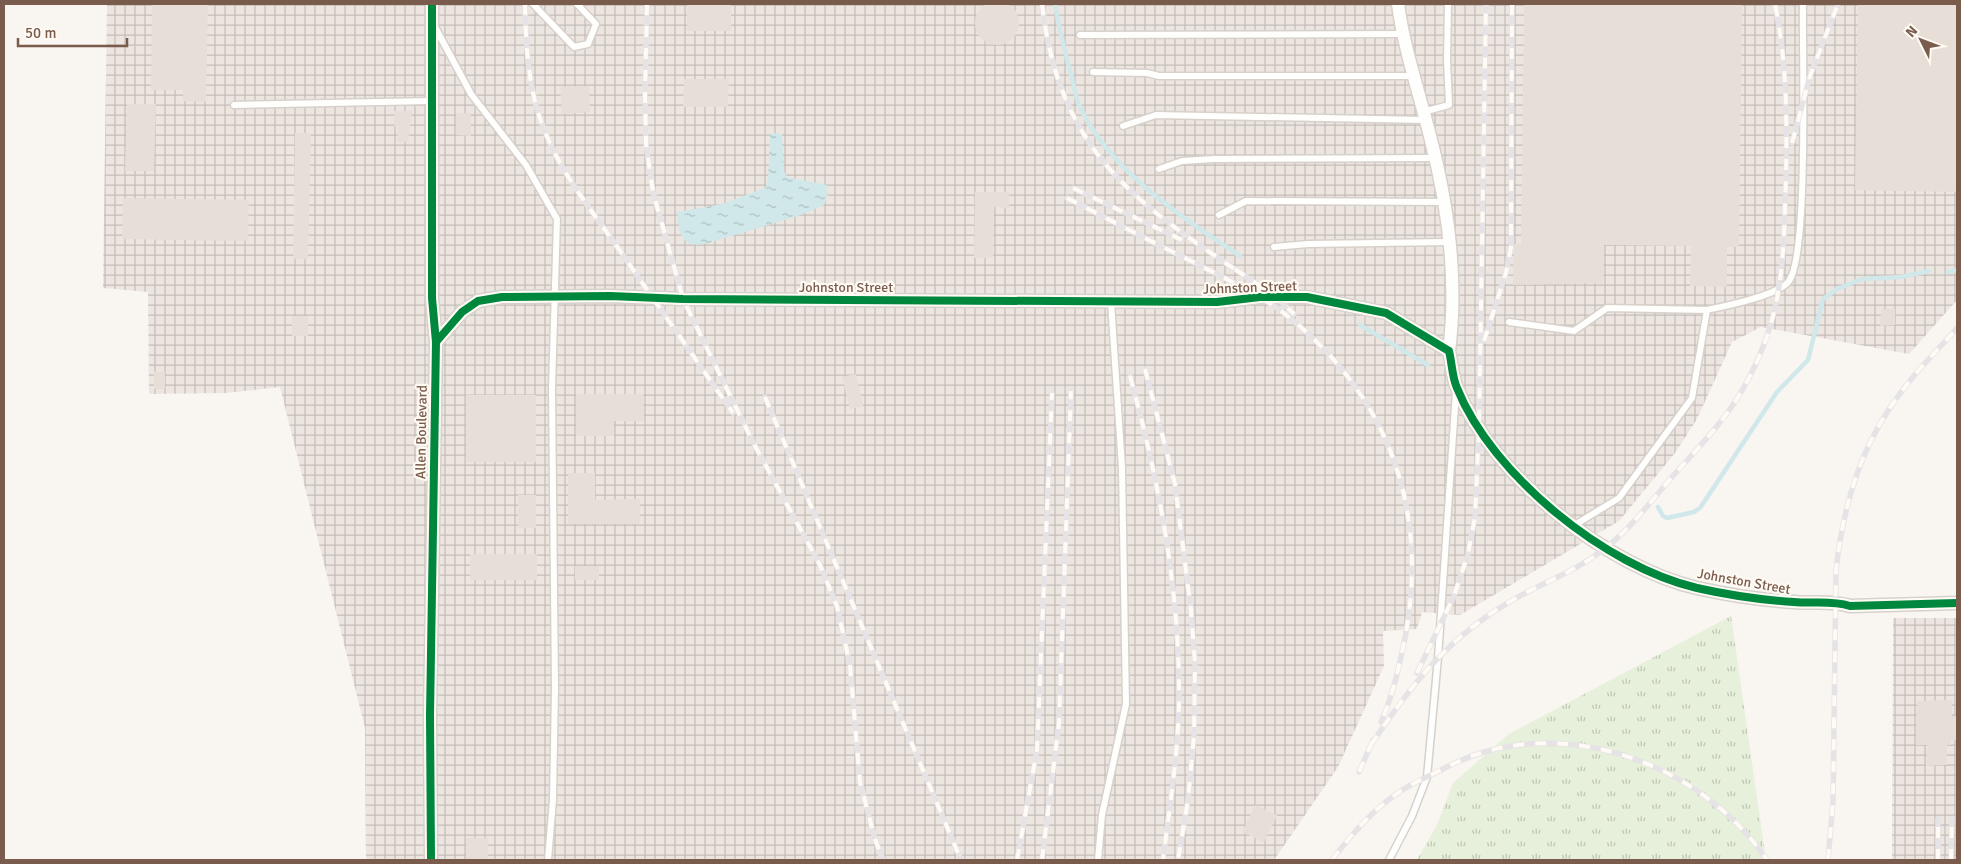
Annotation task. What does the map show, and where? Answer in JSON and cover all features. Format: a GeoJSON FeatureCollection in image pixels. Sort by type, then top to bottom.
{"type":"FeatureCollection","features":[{"type":"Feature","properties":{"kind":"street","name":"Allen Boulevard"},"geometry":{"type":"LineString","coordinates":[[431,860],[430,665],[436,342],[432,298],[430,19],[432,4]]}},
{"type":"Feature","properties":{"kind":"street"},"geometry":{"type":"LineString","coordinates":[[1398,4],[1403,34],[1435,158],[1443,202],[1448,242],[1452,324],[1449,351]]}},
{"type":"Feature","properties":{"kind":"street","name":"Johnston Street"},"geometry":{"type":"LineString","coordinates":[[436,342],[462,312],[478,301],[502,297],[610,296],[1111,302],[1217,302],[1260,297],[1308,298],[1386,313],[1449,351],[1456,388],[1479,428],[1524,484],[1573,526],[1605,548],[1658,574],[1696,587],[1795,603],[1835,602],[1850,606],[1957,603]]}},
{"type":"Feature","properties":{"kind":"lane"},"geometry":{"type":"LineString","coordinates":[[533,4],[574,47],[588,44],[596,24],[577,4]]}},
{"type":"Feature","properties":{"kind":"lane"},"geometry":{"type":"LineString","coordinates":[[1123,126],[1156,115],[1425,116],[1450,105],[1447,59],[1448,4]]}},
{"type":"Feature","properties":{"kind":"lane"},"geometry":{"type":"LineString","coordinates":[[1509,322],[1574,332],[1607,308],[1707,310],[1763,295],[1788,282],[1796,266],[1800,239],[1803,4]]}},
{"type":"Feature","properties":{"kind":"lane"},"geometry":{"type":"LineString","coordinates":[[430,19],[471,94],[526,165],[557,219],[552,389],[556,559],[555,698],[553,800],[548,860]]}},
{"type":"Feature","properties":{"kind":"lane"},"geometry":{"type":"LineString","coordinates":[[1080,34],[1362,36],[1403,34]]}},
{"type":"Feature","properties":{"kind":"lane"},"geometry":{"type":"LineString","coordinates":[[1092,72],[1147,73],[1159,76],[1414,76]]}},
{"type":"Feature","properties":{"kind":"lane"},"geometry":{"type":"LineString","coordinates":[[234,105],[430,101]]}},
{"type":"Feature","properties":{"kind":"lane"},"geometry":{"type":"LineString","coordinates":[[1159,169],[1182,161],[1214,159],[1435,158]]}},
{"type":"Feature","properties":{"kind":"lane"},"geometry":{"type":"LineString","coordinates":[[1219,215],[1246,202],[1443,202]]}},
{"type":"Feature","properties":{"kind":"lane"},"geometry":{"type":"LineString","coordinates":[[1274,247],[1308,244],[1448,242]]}},
{"type":"Feature","properties":{"kind":"lane"},"geometry":{"type":"LineString","coordinates":[[1098,860],[1102,814],[1126,704],[1122,468],[1111,302]]}},
{"type":"Feature","properties":{"kind":"lane"},"geometry":{"type":"LineString","coordinates":[[1573,526],[1619,498],[1692,398],[1707,310]]}},
{"type":"Feature","properties":{"kind":"lane"},"geometry":{"type":"LineString","coordinates":[[1390,860],[1412,816],[1427,777],[1438,658],[1456,388]]}},
{"type":"Feature","properties":{"kind":"shaded area"},"geometry":{"type":"Polygon","coordinates":[[[107,4],[1957,4],[1957,300],[1909,354],[1761,327],[1732,342],[1697,419],[1675,453],[1619,521],[1460,615],[1422,612],[1417,629],[1383,631],[1384,666],[1338,767],[1274,860],[366,860],[365,728],[280,387],[226,393],[149,394],[148,292],[103,288],[107,4]]]}},
{"type":"Feature","properties":{"kind":"shaded area"},"geometry":{"type":"Polygon","coordinates":[[[1893,618],[1957,618],[1957,860],[1892,860],[1893,618]]]}},
{"type":"Feature","properties":{"kind":"green space"},"geometry":{"type":"Polygon","coordinates":[[[1731,616],[1766,860],[1417,860],[1437,825],[1453,783],[1509,734],[1731,616]]]}},
{"type":"Feature","properties":{"kind":"water"},"geometry":{"type":"Polygon","coordinates":[[[770,133],[782,134],[784,171],[787,177],[827,185],[828,194],[824,205],[801,215],[708,243],[699,245],[687,242],[683,238],[679,227],[677,212],[722,204],[765,188],[768,180],[770,133]]]}},
{"type":"Feature","properties":{"kind":"building"},"geometry":{"type":"Polygon","coordinates":[[[997,1],[1009,5],[1015,11],[1019,23],[1015,35],[1009,41],[997,45],[985,41],[979,35],[975,23],[979,11],[985,5],[997,1]]]}},
{"type":"Feature","properties":{"kind":"building"},"geometry":{"type":"Polygon","coordinates":[[[152,4],[208,4],[206,102],[183,101],[183,90],[151,90],[152,4]]]}},
{"type":"Feature","properties":{"kind":"building"},"geometry":{"type":"Polygon","coordinates":[[[687,4],[731,4],[731,31],[687,31],[687,4]]]}},
{"type":"Feature","properties":{"kind":"building"},"geometry":{"type":"Polygon","coordinates":[[[1524,4],[1742,4],[1739,247],[1727,247],[1727,287],[1690,286],[1691,246],[1604,245],[1603,283],[1513,285],[1514,244],[1521,244],[1524,4]]]}},
{"type":"Feature","properties":{"kind":"building"},"geometry":{"type":"Polygon","coordinates":[[[1858,4],[1957,4],[1957,192],[1855,190],[1858,4]]]}},
{"type":"Feature","properties":{"kind":"building"},"geometry":{"type":"Polygon","coordinates":[[[684,79],[729,79],[728,107],[683,107],[684,79]]]}},
{"type":"Feature","properties":{"kind":"building"},"geometry":{"type":"Polygon","coordinates":[[[589,86],[590,112],[562,114],[560,87],[589,86]]]}},
{"type":"Feature","properties":{"kind":"building"},"geometry":{"type":"Polygon","coordinates":[[[127,104],[156,104],[154,171],[125,171],[127,104]]]}},
{"type":"Feature","properties":{"kind":"building"},"geometry":{"type":"Polygon","coordinates":[[[394,111],[412,111],[408,142],[397,142],[398,126],[394,126],[394,111]]]}},
{"type":"Feature","properties":{"kind":"building"},"geometry":{"type":"Polygon","coordinates":[[[456,113],[471,113],[471,136],[456,135],[456,113]]]}},
{"type":"Feature","properties":{"kind":"building"},"geometry":{"type":"Polygon","coordinates":[[[295,133],[311,133],[308,259],[293,259],[295,133]]]}},
{"type":"Feature","properties":{"kind":"building"},"geometry":{"type":"Polygon","coordinates":[[[975,192],[1009,192],[1009,208],[994,207],[993,258],[974,258],[975,192]]]}},
{"type":"Feature","properties":{"kind":"building"},"geometry":{"type":"Polygon","coordinates":[[[123,198],[249,200],[248,241],[122,239],[123,198]]]}},
{"type":"Feature","properties":{"kind":"building"},"geometry":{"type":"Polygon","coordinates":[[[1881,309],[1895,309],[1895,325],[1880,326],[1881,309]]]}},
{"type":"Feature","properties":{"kind":"building"},"geometry":{"type":"Polygon","coordinates":[[[292,316],[308,316],[308,336],[292,336],[292,316]]]}},
{"type":"Feature","properties":{"kind":"building"},"geometry":{"type":"Polygon","coordinates":[[[154,372],[165,372],[165,389],[154,389],[154,372]]]}},
{"type":"Feature","properties":{"kind":"building"},"geometry":{"type":"Polygon","coordinates":[[[856,374],[863,406],[850,409],[842,377],[856,374]]]}},
{"type":"Feature","properties":{"kind":"building"},"geometry":{"type":"Polygon","coordinates":[[[576,394],[643,394],[644,421],[614,421],[614,436],[576,436],[576,394]]]}},
{"type":"Feature","properties":{"kind":"building"},"geometry":{"type":"Polygon","coordinates":[[[466,395],[536,395],[536,462],[466,462],[466,395]]]}},
{"type":"Feature","properties":{"kind":"building"},"geometry":{"type":"Polygon","coordinates":[[[568,473],[595,473],[595,500],[640,499],[640,524],[568,524],[568,473]]]}},
{"type":"Feature","properties":{"kind":"building"},"geometry":{"type":"Polygon","coordinates":[[[518,495],[536,495],[536,528],[518,528],[518,495]]]}},
{"type":"Feature","properties":{"kind":"building"},"geometry":{"type":"Polygon","coordinates":[[[470,554],[537,554],[537,580],[470,580],[470,554]]]}},
{"type":"Feature","properties":{"kind":"building"},"geometry":{"type":"Polygon","coordinates":[[[575,566],[599,566],[599,580],[575,580],[575,566]]]}},
{"type":"Feature","properties":{"kind":"building"},"geometry":{"type":"Polygon","coordinates":[[[1952,700],[1952,716],[1957,716],[1957,740],[1951,740],[1951,745],[1947,745],[1947,765],[1926,766],[1927,745],[1916,745],[1917,701],[1952,700]]]}},
{"type":"Feature","properties":{"kind":"building"},"geometry":{"type":"Polygon","coordinates":[[[1255,805],[1277,815],[1264,842],[1242,832],[1255,805]]]}},
{"type":"Feature","properties":{"kind":"building"},"geometry":{"type":"Polygon","coordinates":[[[466,838],[488,838],[488,860],[466,860],[466,838]]]}},
{"type":"Feature","properties":{"kind":"waterway"},"geometry":{"type":"LineString","coordinates":[[1055,4],[1077,100],[1093,130],[1110,152],[1150,191],[1195,226],[1240,256]]}},
{"type":"Feature","properties":{"kind":"waterway"},"geometry":{"type":"LineString","coordinates":[[1948,272],[1957,270]]}},
{"type":"Feature","properties":{"kind":"waterway"},"geometry":{"type":"LineString","coordinates":[[1658,507],[1663,516],[1667,518],[1694,512],[1700,508],[1777,392],[1808,360],[1823,299],[1837,289],[1862,279],[1901,277],[1929,271]]}},
{"type":"Feature","properties":{"kind":"waterway"},"geometry":{"type":"LineString","coordinates":[[1360,325],[1428,365]]}},
{"type":"Feature","properties":{"kind":"railway"},"geometry":{"type":"LineString","coordinates":[[525,4],[527,53],[535,102],[546,134],[562,167],[733,413]]}},
{"type":"Feature","properties":{"kind":"railway"},"geometry":{"type":"LineString","coordinates":[[647,4],[646,144],[653,192],[683,299],[753,442],[820,565],[837,606],[850,665],[860,782],[875,839],[883,860]]}},
{"type":"Feature","properties":{"kind":"railway"},"geometry":{"type":"LineString","coordinates":[[1042,4],[1051,53],[1064,96],[1082,132],[1105,163],[1132,192],[1163,219],[1239,272]]}},
{"type":"Feature","properties":{"kind":"railway"},"geometry":{"type":"LineString","coordinates":[[1417,673],[1454,596],[1468,554],[1475,517],[1479,428],[1486,4]]}},
{"type":"Feature","properties":{"kind":"railway"},"geometry":{"type":"LineString","coordinates":[[1484,341],[1506,273],[1511,247],[1512,4]]}},
{"type":"Feature","properties":{"kind":"railway"},"geometry":{"type":"LineString","coordinates":[[1371,745],[1386,722],[1418,681],[1453,644],[1473,627],[1494,611],[1518,597],[1582,564],[1622,534],[1711,434],[1729,411],[1744,387],[1757,361],[1775,310],[1782,260],[1786,178],[1786,112],[1782,48],[1775,4]]}},
{"type":"Feature","properties":{"kind":"railway"},"geometry":{"type":"LineString","coordinates":[[1792,143],[1810,76],[1838,4]]}},
{"type":"Feature","properties":{"kind":"railway"},"geometry":{"type":"LineString","coordinates":[[1073,188],[1182,240]]}},
{"type":"Feature","properties":{"kind":"railway"},"geometry":{"type":"LineString","coordinates":[[1067,198],[1239,286],[1281,311],[1318,343],[1349,378],[1373,416],[1392,456],[1405,498],[1411,543],[1411,590],[1405,638],[1398,670],[1381,722]]}},
{"type":"Feature","properties":{"kind":"railway"},"geometry":{"type":"LineString","coordinates":[[1235,269],[1277,298],[1294,314]]}},
{"type":"Feature","properties":{"kind":"railway"},"geometry":{"type":"LineString","coordinates":[[1828,860],[1833,802],[1836,571],[1849,499],[1865,454],[1875,432],[1888,411],[1915,375],[1957,328]]}},
{"type":"Feature","properties":{"kind":"railway"},"geometry":{"type":"LineString","coordinates":[[1145,369],[1175,484],[1191,610],[1195,663],[1194,736],[1188,800],[1178,860]]}},
{"type":"Feature","properties":{"kind":"railway"},"geometry":{"type":"LineString","coordinates":[[1130,376],[1158,491],[1165,530],[1178,646],[1178,730],[1163,860]]}},
{"type":"Feature","properties":{"kind":"railway"},"geometry":{"type":"LineString","coordinates":[[1042,860],[1059,723],[1071,391]]}},
{"type":"Feature","properties":{"kind":"railway"},"geometry":{"type":"LineString","coordinates":[[1017,860],[1037,750],[1052,393]]}},
{"type":"Feature","properties":{"kind":"railway"},"geometry":{"type":"LineString","coordinates":[[765,397],[961,860]]}},
{"type":"Feature","properties":{"kind":"railway"},"geometry":{"type":"LineString","coordinates":[[1359,772],[1373,740]]}},
{"type":"Feature","properties":{"kind":"railway"},"geometry":{"type":"LineString","coordinates":[[1332,860],[1369,817],[1400,792],[1420,780],[1471,756],[1524,744],[1564,744],[1603,750],[1642,762],[1679,779],[1712,802],[1742,829],[1767,860]]}},
{"type":"Feature","properties":{"kind":"railway"},"geometry":{"type":"LineString","coordinates":[[1938,819],[1938,860]]}},
{"type":"Feature","properties":{"kind":"railway"},"geometry":{"type":"LineString","coordinates":[[1951,860],[1952,819]]}},
{"type":"Feature","properties":{"kind":"cycle path"},"geometry":{"type":"LineString","coordinates":[[431,860],[430,715],[436,342],[432,298],[432,4]]}},
{"type":"Feature","properties":{"kind":"cycle path"},"geometry":{"type":"LineString","coordinates":[[436,342],[462,312],[478,301],[502,297],[610,296],[683,299],[1217,302],[1260,297],[1307,297],[1386,313],[1449,351],[1457,388],[1474,421],[1496,453],[1524,484],[1556,513],[1590,538],[1626,560],[1662,577],[1697,588],[1757,599],[1836,603],[1850,606],[1957,603]]}}]}
